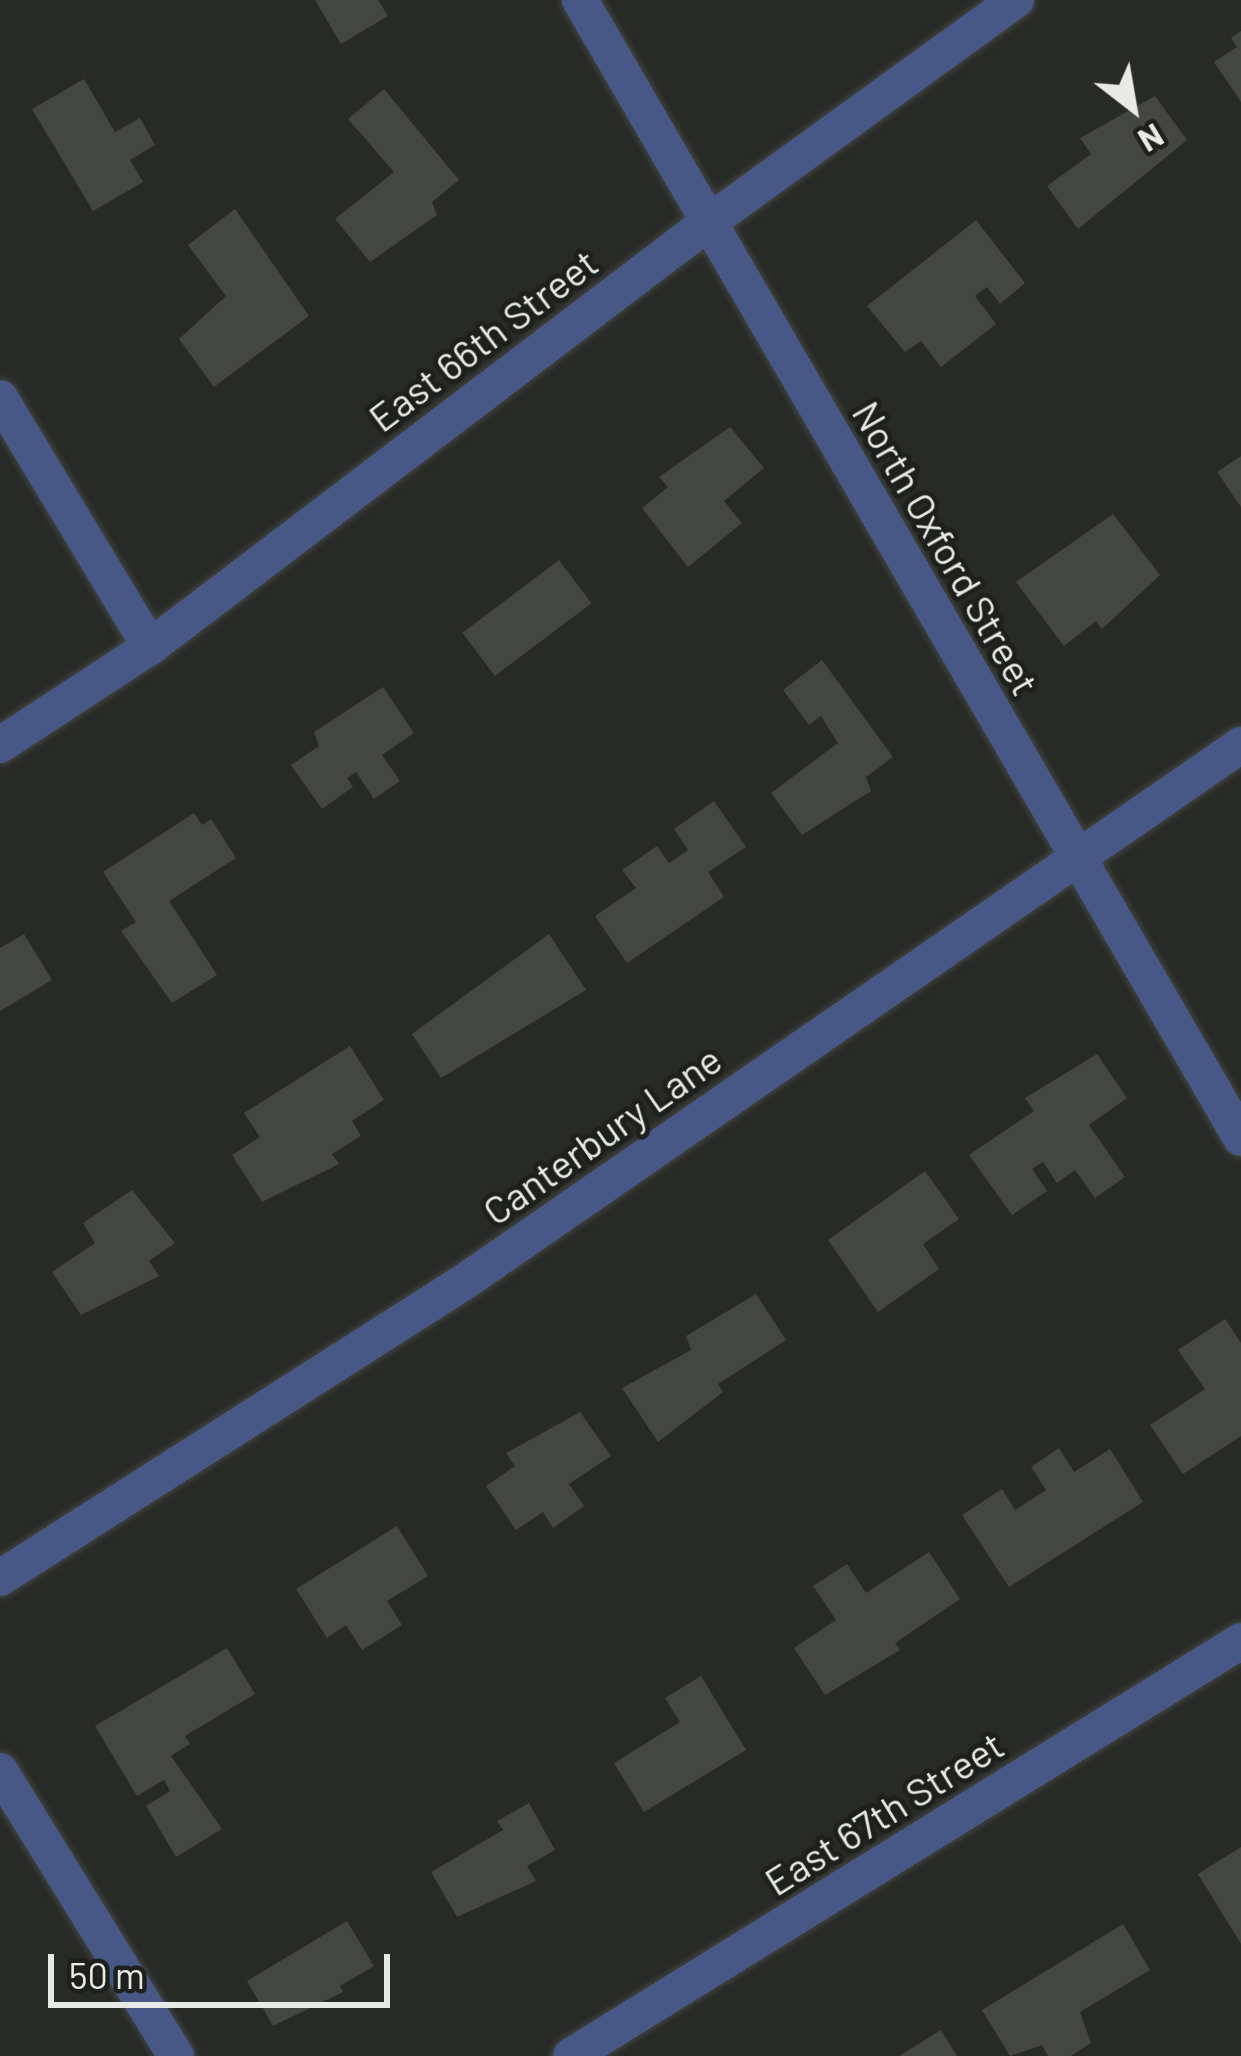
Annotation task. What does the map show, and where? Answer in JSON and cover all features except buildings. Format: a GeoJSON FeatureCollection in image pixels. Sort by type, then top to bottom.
{"type":"FeatureCollection","features":[{"type":"Feature","properties":{"kind":"street","name":"North Oxford Street"},"geometry":{"type":"LineString","coordinates":[[580,0],[1241,1138]]}},
{"type":"Feature","properties":{"kind":"street","name":"East 66th Street"},"geometry":{"type":"LineString","coordinates":[[0,745],[150,647],[709,222],[1016,0]]}},
{"type":"Feature","properties":{"kind":"street"},"geometry":{"type":"LineString","coordinates":[[0,398],[150,647]]}},
{"type":"Feature","properties":{"kind":"street","name":"Canterbury Lane"},"geometry":{"type":"LineString","coordinates":[[0,1578],[464,1282],[1075,855],[1241,745]]}},
{"type":"Feature","properties":{"kind":"street","name":"East 67th Street"},"geometry":{"type":"LineString","coordinates":[[571,2056],[1241,1641]]}},
{"type":"Feature","properties":{"kind":"street"},"geometry":{"type":"LineString","coordinates":[[0,1771],[176,2056]]}}]}
